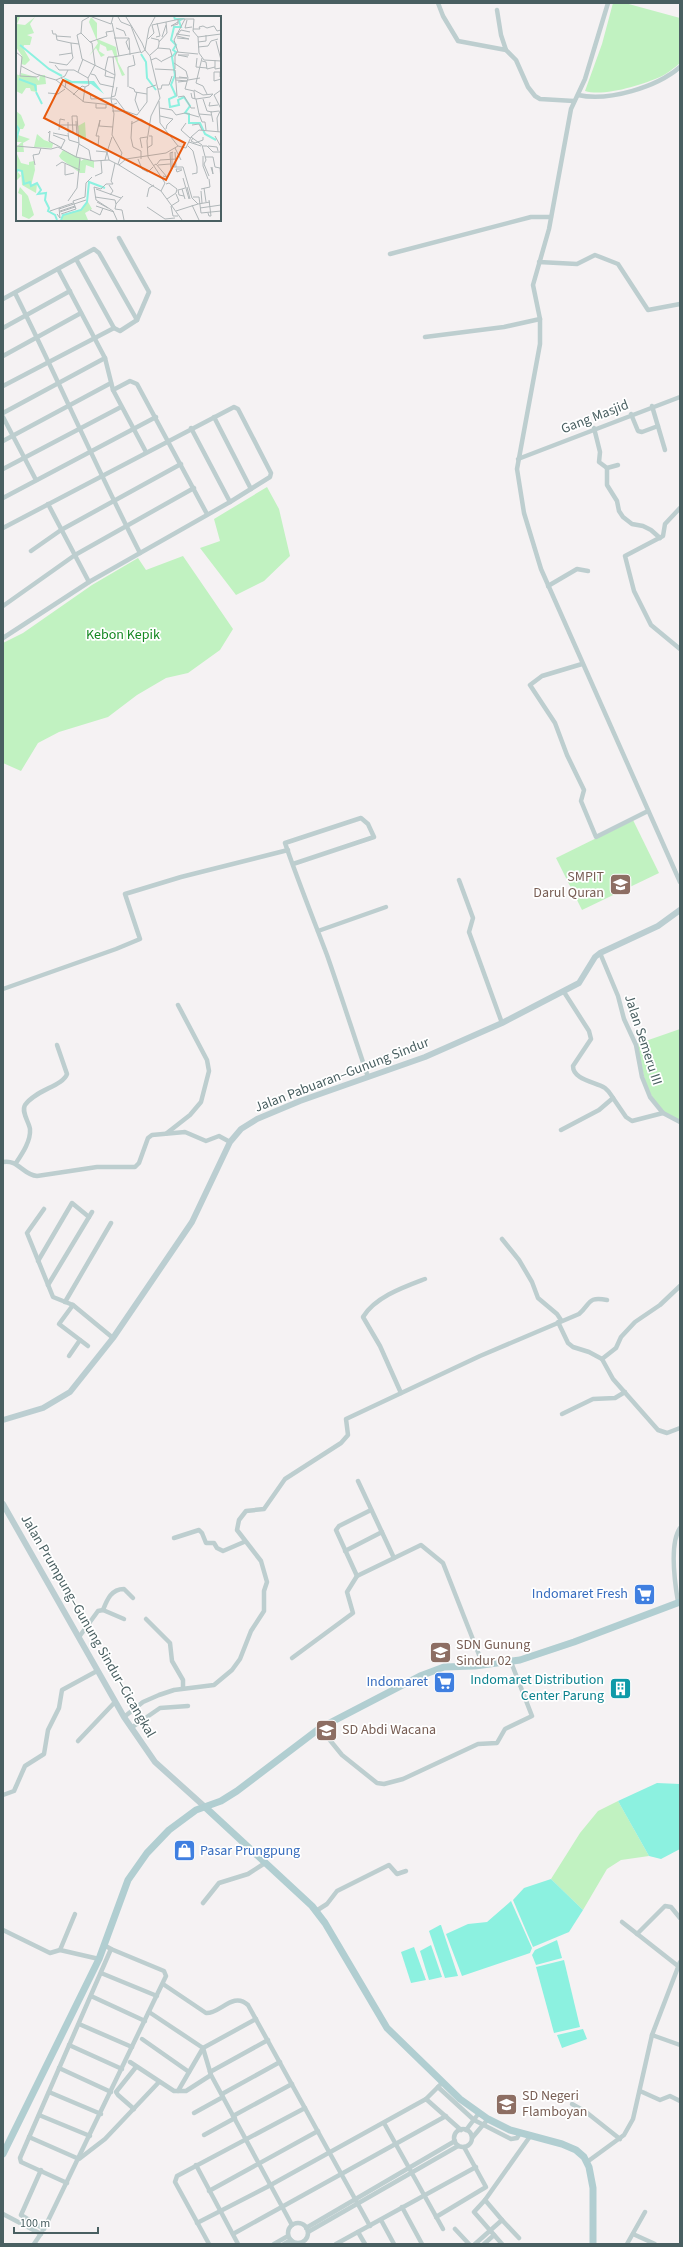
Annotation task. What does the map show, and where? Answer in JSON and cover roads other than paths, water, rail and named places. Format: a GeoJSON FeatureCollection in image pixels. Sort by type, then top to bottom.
{"type":"FeatureCollection","features":[{"type":"Feature","properties":{"kind":"main road"},"geometry":{"type":"LineString","coordinates":[[3,2154],[99,1958],[128,1880],[147,1853],[169,1830],[196,1810],[221,1801],[237,1791],[320,1728],[432,1670],[444,1667],[511,1662],[574,1642],[679,1602]]}},
{"type":"Feature","properties":{"kind":"main road"},"geometry":{"type":"LineString","coordinates":[[205,1807],[265,1863],[298,1891],[316,1911],[387,2028],[440,2084],[488,2119],[520,2133],[568,2146],[580,2153],[587,2162],[593,2188],[593,2244]]}},
{"type":"Feature","properties":{"kind":"street"},"geometry":{"type":"LineString","coordinates":[[438,3],[442,16],[458,41],[506,50]]}},
{"type":"Feature","properties":{"kind":"street"},"geometry":{"type":"LineString","coordinates":[[608,3],[585,78],[574,101],[551,217],[533,285],[540,319],[540,344],[518,458],[518,482],[524,513],[541,569],[680,882]]}},
{"type":"Feature","properties":{"kind":"street"},"geometry":{"type":"LineString","coordinates":[[497,10],[501,35],[506,50],[516,60],[528,87],[535,96],[540,99],[574,101]]}},
{"type":"Feature","properties":{"kind":"street"},"geometry":{"type":"LineString","coordinates":[[578,95],[597,97],[638,89],[654,82],[680,67]]}},
{"type":"Feature","properties":{"kind":"street"},"geometry":{"type":"LineString","coordinates":[[390,254],[531,217],[551,217]]}},
{"type":"Feature","properties":{"kind":"street"},"geometry":{"type":"LineString","coordinates":[[76,259],[114,328],[120,331],[137,320],[150,292],[119,238]]}},
{"type":"Feature","properties":{"kind":"street"},"geometry":{"type":"LineString","coordinates":[[3,299],[92,250],[99,253],[137,320]]}},
{"type":"Feature","properties":{"kind":"street"},"geometry":{"type":"LineString","coordinates":[[539,262],[577,264],[595,255],[618,264],[648,310],[680,304]]}},
{"type":"Feature","properties":{"kind":"street"},"geometry":{"type":"LineString","coordinates":[[58,268],[105,358],[113,390],[146,452]]}},
{"type":"Feature","properties":{"kind":"street"},"geometry":{"type":"LineString","coordinates":[[3,328],[70,291]]}},
{"type":"Feature","properties":{"kind":"street"},"geometry":{"type":"LineString","coordinates":[[15,293],[50,361],[67,406],[140,553]]}},
{"type":"Feature","properties":{"kind":"street"},"geometry":{"type":"LineString","coordinates":[[3,356],[81,313]]}},
{"type":"Feature","properties":{"kind":"street"},"geometry":{"type":"LineString","coordinates":[[425,337],[504,327],[540,319]]}},
{"type":"Feature","properties":{"kind":"street"},"geometry":{"type":"LineString","coordinates":[[3,386],[114,328]]}},
{"type":"Feature","properties":{"kind":"street"},"geometry":{"type":"LineString","coordinates":[[3,413],[105,358]]}},
{"type":"Feature","properties":{"kind":"street"},"geometry":{"type":"LineString","coordinates":[[113,390],[130,381],[135,382],[169,441],[207,514]]}},
{"type":"Feature","properties":{"kind":"street"},"geometry":{"type":"LineString","coordinates":[[3,441],[111,383]]}},
{"type":"Feature","properties":{"kind":"street","name":"Gang Masjid"},"geometry":{"type":"LineString","coordinates":[[518,458],[652,406],[680,397]]}},
{"type":"Feature","properties":{"kind":"street"},"geometry":{"type":"LineString","coordinates":[[652,406],[665,450]]}},
{"type":"Feature","properties":{"kind":"street"},"geometry":{"type":"LineString","coordinates":[[3,469],[121,407]]}},
{"type":"Feature","properties":{"kind":"street"},"geometry":{"type":"LineString","coordinates":[[3,528],[191,428],[234,407],[238,409],[270,472],[270,477],[251,489],[90,582],[3,638]]}},
{"type":"Feature","properties":{"kind":"street"},"geometry":{"type":"LineString","coordinates":[[631,414],[638,431],[642,432],[658,426]]}},
{"type":"Feature","properties":{"kind":"street"},"geometry":{"type":"LineString","coordinates":[[3,417],[36,480]]}},
{"type":"Feature","properties":{"kind":"street"},"geometry":{"type":"LineString","coordinates":[[214,417],[251,489]]}},
{"type":"Feature","properties":{"kind":"street"},"geometry":{"type":"LineString","coordinates":[[3,498],[156,418]]}},
{"type":"Feature","properties":{"kind":"street"},"geometry":{"type":"LineString","coordinates":[[191,428],[230,502]]}},
{"type":"Feature","properties":{"kind":"street"},"geometry":{"type":"LineString","coordinates":[[594,428],[600,452],[599,462],[607,468]]}},
{"type":"Feature","properties":{"kind":"street"},"geometry":{"type":"LineString","coordinates":[[31,552],[61,530],[181,464]]}},
{"type":"Feature","properties":{"kind":"street"},"geometry":{"type":"LineString","coordinates":[[607,468],[618,465]]}},
{"type":"Feature","properties":{"kind":"street"},"geometry":{"type":"LineString","coordinates":[[607,468],[606,485],[617,501],[619,511],[632,524],[643,526],[651,530],[660,538]]}},
{"type":"Feature","properties":{"kind":"street"},"geometry":{"type":"LineString","coordinates":[[3,606],[75,555],[194,488]]}},
{"type":"Feature","properties":{"kind":"street"},"geometry":{"type":"LineString","coordinates":[[48,504],[90,582]]}},
{"type":"Feature","properties":{"kind":"street"},"geometry":{"type":"LineString","coordinates":[[680,508],[665,524],[663,536],[625,556],[634,591],[651,625],[680,649]]}},
{"type":"Feature","properties":{"kind":"street"},"geometry":{"type":"LineString","coordinates":[[548,586],[577,568],[588,571]]}},
{"type":"Feature","properties":{"kind":"street"},"geometry":{"type":"LineString","coordinates":[[582,664],[542,676],[530,685],[555,723],[567,755],[584,790],[581,801],[596,837],[648,810]]}},
{"type":"Feature","properties":{"kind":"street"},"geometry":{"type":"LineString","coordinates":[[293,864],[374,837],[368,824],[361,818],[285,843],[318,931],[368,1077]]}},
{"type":"Feature","properties":{"kind":"street"},"geometry":{"type":"LineString","coordinates":[[3,989],[116,950],[140,939],[125,894],[181,877],[288,850]]}},
{"type":"Feature","properties":{"kind":"street"},"geometry":{"type":"LineString","coordinates":[[459,880],[473,918],[469,932],[502,1023]]}},
{"type":"Feature","properties":{"kind":"street"},"geometry":{"type":"LineString","coordinates":[[318,931],[386,907]]}},
{"type":"Feature","properties":{"kind":"street","name":"Jalan Pabuaran–Gunung Sindur"},"geometry":{"type":"LineString","coordinates":[[3,1420],[43,1408],[70,1392],[113,1338],[192,1222],[230,1142],[240,1129],[258,1119],[300,1101],[425,1057],[502,1023],[579,983],[595,957],[600,953],[658,926],[680,910]]}},
{"type":"Feature","properties":{"kind":"street","name":"Jalan Semeru III"},"geometry":{"type":"LineString","coordinates":[[600,953],[618,996],[624,1019],[636,1045],[646,1088],[655,1105],[663,1113],[680,1122]]}},
{"type":"Feature","properties":{"kind":"street"},"geometry":{"type":"LineString","coordinates":[[564,992],[589,1031],[591,1039],[573,1066],[573,1069],[579,1077],[607,1090],[626,1117],[632,1121],[663,1113]]}},
{"type":"Feature","properties":{"kind":"street"},"geometry":{"type":"LineString","coordinates":[[166,1134],[190,1115],[201,1102],[209,1071],[207,1060],[178,1005]]}},
{"type":"Feature","properties":{"kind":"street"},"geometry":{"type":"LineString","coordinates":[[16,1164],[25,1148],[30,1133],[23,1110],[25,1105],[40,1091],[60,1083],[66,1078],[67,1074],[57,1045]]}},
{"type":"Feature","properties":{"kind":"street"},"geometry":{"type":"LineString","coordinates":[[561,1130],[599,1110],[614,1098]]}},
{"type":"Feature","properties":{"kind":"street"},"geometry":{"type":"LineString","coordinates":[[3,1162],[9,1161],[16,1164],[30,1176],[37,1176],[97,1167],[135,1167],[139,1163],[148,1138],[152,1135],[185,1132],[204,1140],[219,1136],[230,1142]]}},
{"type":"Feature","properties":{"kind":"street"},"geometry":{"type":"LineString","coordinates":[[38,1261],[72,1204],[89,1217]]}},
{"type":"Feature","properties":{"kind":"street"},"geometry":{"type":"LineString","coordinates":[[44,1209],[27,1233],[53,1297],[73,1305],[113,1338]]}},
{"type":"Feature","properties":{"kind":"street"},"geometry":{"type":"LineString","coordinates":[[48,1286],[92,1212]]}},
{"type":"Feature","properties":{"kind":"street"},"geometry":{"type":"LineString","coordinates":[[65,1302],[111,1223]]}},
{"type":"Feature","properties":{"kind":"street"},"geometry":{"type":"LineString","coordinates":[[502,1239],[519,1260],[532,1282],[538,1298],[557,1314],[566,1339],[573,1347],[589,1352],[602,1359],[613,1379],[661,1432],[666,1433],[680,1428]]}},
{"type":"Feature","properties":{"kind":"street"},"geometry":{"type":"LineString","coordinates":[[401,1393],[383,1351],[363,1317],[370,1309],[392,1293],[425,1279]]}},
{"type":"Feature","properties":{"kind":"street"},"geometry":{"type":"LineString","coordinates":[[602,1359],[616,1348],[621,1337],[635,1322],[660,1305],[680,1286]]}},
{"type":"Feature","properties":{"kind":"street"},"geometry":{"type":"LineString","coordinates":[[124,1717],[148,1700],[174,1690],[214,1685],[232,1670],[240,1659],[251,1630],[264,1611],[264,1591],[267,1582],[265,1569],[255,1553],[244,1542],[237,1530],[239,1520],[242,1514],[250,1509],[264,1509],[285,1479],[341,1444],[348,1435],[346,1419],[560,1321],[579,1314],[590,1301],[600,1299],[607,1300]]}},
{"type":"Feature","properties":{"kind":"street"},"geometry":{"type":"LineString","coordinates":[[73,1305],[59,1324],[88,1346]]}},
{"type":"Feature","properties":{"kind":"street"},"geometry":{"type":"LineString","coordinates":[[69,1356],[80,1340]]}},
{"type":"Feature","properties":{"kind":"street"},"geometry":{"type":"LineString","coordinates":[[562,1414],[590,1400],[615,1398],[625,1392]]}},
{"type":"Feature","properties":{"kind":"street"},"geometry":{"type":"LineString","coordinates":[[358,1482],[394,1558]]}},
{"type":"Feature","properties":{"kind":"street","name":"Jalan Prumpung–Gunung Sindur–Cicangkal"},"geometry":{"type":"LineString","coordinates":[[4,1508],[131,1728],[156,1762],[205,1807]]}},
{"type":"Feature","properties":{"kind":"street"},"geometry":{"type":"LineString","coordinates":[[357,1576],[337,1534],[337,1528],[371,1510]]}},
{"type":"Feature","properties":{"kind":"street"},"geometry":{"type":"LineString","coordinates":[[679,1602],[674,1569],[677,1535],[680,1528]]}},
{"type":"Feature","properties":{"kind":"street"},"geometry":{"type":"LineString","coordinates":[[174,1538],[199,1530],[206,1544],[214,1543],[217,1548],[223,1551],[244,1542]]}},
{"type":"Feature","properties":{"kind":"street"},"geometry":{"type":"LineString","coordinates":[[345,1551],[382,1532]]}},
{"type":"Feature","properties":{"kind":"street"},"geometry":{"type":"LineString","coordinates":[[292,1658],[353,1613],[346,1592],[350,1584],[357,1576],[421,1545],[443,1563],[483,1665]]}},
{"type":"Feature","properties":{"kind":"street"},"geometry":{"type":"LineString","coordinates":[[103,1610],[108,1598],[118,1590],[124,1589],[133,1598]]}},
{"type":"Feature","properties":{"kind":"street"},"geometry":{"type":"LineString","coordinates":[[79,1637],[98,1611],[103,1610],[124,1619]]}},
{"type":"Feature","properties":{"kind":"street"},"geometry":{"type":"LineString","coordinates":[[146,1619],[170,1643],[172,1661],[183,1680],[184,1688]]}},
{"type":"Feature","properties":{"kind":"street"},"geometry":{"type":"LineString","coordinates":[[320,1728],[342,1755],[377,1784],[384,1784],[403,1779],[478,1744],[497,1743],[505,1729],[532,1716],[511,1662]]}},
{"type":"Feature","properties":{"kind":"street"},"geometry":{"type":"LineString","coordinates":[[3,1795],[14,1791],[25,1766],[44,1754],[48,1730],[59,1708],[62,1690],[97,1671]]}},
{"type":"Feature","properties":{"kind":"street"},"geometry":{"type":"LineString","coordinates":[[78,1741],[115,1702]]}},
{"type":"Feature","properties":{"kind":"street"},"geometry":{"type":"LineString","coordinates":[[131,1728],[160,1708],[188,1706]]}},
{"type":"Feature","properties":{"kind":"street"},"geometry":{"type":"LineString","coordinates":[[202,1903],[219,1883],[248,1874],[265,1863]]}},
{"type":"Feature","properties":{"kind":"street"},"geometry":{"type":"LineString","coordinates":[[316,1911],[327,1904],[336,1891],[389,1865],[396,1874],[406,1871]]}},
{"type":"Feature","properties":{"kind":"street"},"geometry":{"type":"LineString","coordinates":[[637,1934],[665,1906],[671,1907],[680,1918]]}},
{"type":"Feature","properties":{"kind":"street"},"geometry":{"type":"LineString","coordinates":[[60,1950],[75,1914]]}},
{"type":"Feature","properties":{"kind":"street"},"geometry":{"type":"LineString","coordinates":[[587,2162],[620,2139],[633,2119],[652,2035],[679,1964],[622,1922]]}},
{"type":"Feature","properties":{"kind":"street"},"geometry":{"type":"LineString","coordinates":[[3,1930],[50,1952],[60,1950],[99,1958]]}},
{"type":"Feature","properties":{"kind":"street"},"geometry":{"type":"LineString","coordinates":[[34,2244],[44,2229],[79,2159],[166,1976],[164,1972],[104,1945]]}},
{"type":"Feature","properties":{"kind":"street"},"geometry":{"type":"LineString","coordinates":[[67,2183],[20,2160],[111,1949]]}},
{"type":"Feature","properties":{"kind":"street"},"geometry":{"type":"LineString","coordinates":[[101,1973],[157,1996]]}},
{"type":"Feature","properties":{"kind":"street"},"geometry":{"type":"LineString","coordinates":[[163,1984],[206,2013],[211,2013],[229,2002],[243,2002],[248,2005],[370,2226]]}},
{"type":"Feature","properties":{"kind":"street"},"geometry":{"type":"LineString","coordinates":[[91,1996],[145,2021]]}},
{"type":"Feature","properties":{"kind":"street"},"geometry":{"type":"LineString","coordinates":[[149,2012],[203,2048],[211,2073],[222,2096],[292,2225]]}},
{"type":"Feature","properties":{"kind":"street"},"geometry":{"type":"LineString","coordinates":[[178,2090],[203,2048],[256,2019]]}},
{"type":"Feature","properties":{"kind":"street"},"geometry":{"type":"LineString","coordinates":[[79,2024],[132,2047]]}},
{"type":"Feature","properties":{"kind":"street"},"geometry":{"type":"LineString","coordinates":[[652,2035],[680,2045]]}},
{"type":"Feature","properties":{"kind":"street"},"geometry":{"type":"LineString","coordinates":[[142,2039],[189,2072]]}},
{"type":"Feature","properties":{"kind":"street"},"geometry":{"type":"LineString","coordinates":[[130,2062],[174,2091],[189,2090],[211,2073],[268,2040]]}},
{"type":"Feature","properties":{"kind":"street"},"geometry":{"type":"LineString","coordinates":[[69,2045],[122,2069]]}},
{"type":"Feature","properties":{"kind":"street"},"geometry":{"type":"LineString","coordinates":[[194,2113],[280,2062]]}},
{"type":"Feature","properties":{"kind":"street"},"geometry":{"type":"LineString","coordinates":[[134,2109],[116,2092],[136,2067]]}},
{"type":"Feature","properties":{"kind":"street"},"geometry":{"type":"LineString","coordinates":[[59,2068],[111,2092]]}},
{"type":"Feature","properties":{"kind":"street"},"geometry":{"type":"LineString","coordinates":[[79,2159],[105,2139],[159,2082]]}},
{"type":"Feature","properties":{"kind":"street"},"geometry":{"type":"LineString","coordinates":[[204,2135],[292,2084]]}},
{"type":"Feature","properties":{"kind":"street"},"geometry":{"type":"LineString","coordinates":[[197,2223],[271,2185],[426,2099],[440,2084],[474,2120],[511,2139],[515,2139],[520,2133]]}},
{"type":"Feature","properties":{"kind":"street"},"geometry":{"type":"LineString","coordinates":[[640,2091],[660,2100],[670,2096],[680,2101]]}},
{"type":"Feature","properties":{"kind":"street"},"geometry":{"type":"LineString","coordinates":[[49,2092],[101,2114]]}},
{"type":"Feature","properties":{"kind":"street"},"geometry":{"type":"LineString","coordinates":[[426,2099],[472,2138]]}},
{"type":"Feature","properties":{"kind":"street"},"geometry":{"type":"LineString","coordinates":[[572,2104],[586,2112],[620,2139]]}},
{"type":"Feature","properties":{"kind":"street"},"geometry":{"type":"LineString","coordinates":[[209,2244],[175,2182],[177,2176],[305,2108]]}},
{"type":"Feature","properties":{"kind":"street"},"geometry":{"type":"LineString","coordinates":[[458,2146],[455,2141],[456,2134],[464,2130],[479,2113]]}},
{"type":"Feature","properties":{"kind":"street"},"geometry":{"type":"LineString","coordinates":[[39,2115],[90,2136]]}},
{"type":"Feature","properties":{"kind":"street"},"geometry":{"type":"LineString","coordinates":[[233,2234],[446,2116]]}},
{"type":"Feature","properties":{"kind":"street"},"geometry":{"type":"LineString","coordinates":[[274,2244],[290,2238],[303,2243],[307,2230],[458,2146],[464,2147],[470,2144],[472,2138],[484,2126],[488,2119]]}},
{"type":"Feature","properties":{"kind":"street"},"geometry":{"type":"LineString","coordinates":[[384,2123],[443,2229]]}},
{"type":"Feature","properties":{"kind":"street"},"geometry":{"type":"LineString","coordinates":[[209,2191],[318,2131]]}},
{"type":"Feature","properties":{"kind":"street"},"geometry":{"type":"LineString","coordinates":[[502,2244],[474,2212],[485,2200],[531,2136]]}},
{"type":"Feature","properties":{"kind":"street"},"geometry":{"type":"LineString","coordinates":[[29,2137],[79,2159]]}},
{"type":"Feature","properties":{"kind":"street"},"geometry":{"type":"LineString","coordinates":[[411,2171],[455,2141]]}},
{"type":"Feature","properties":{"kind":"street"},"geometry":{"type":"LineString","coordinates":[[436,2216],[486,2187],[464,2147]]}},
{"type":"Feature","properties":{"kind":"street"},"geometry":{"type":"LineString","coordinates":[[196,2165],[238,2244]]}},
{"type":"Feature","properties":{"kind":"street"},"geometry":{"type":"LineString","coordinates":[[336,2244],[476,2167]]}},
{"type":"Feature","properties":{"kind":"street"},"geometry":{"type":"LineString","coordinates":[[42,2170],[21,2215],[44,2229]]}},
{"type":"Feature","properties":{"kind":"street"},"geometry":{"type":"LineString","coordinates":[[485,2200],[519,2238]]}},
{"type":"Feature","properties":{"kind":"street"},"geometry":{"type":"LineString","coordinates":[[402,2208],[422,2244]]}},
{"type":"Feature","properties":{"kind":"street"},"geometry":{"type":"LineString","coordinates":[[628,2244],[645,2212]]}},
{"type":"Feature","properties":{"kind":"street"},"geometry":{"type":"LineString","coordinates":[[3,2214],[41,2234]]}},
{"type":"Feature","properties":{"kind":"street"},"geometry":{"type":"LineString","coordinates":[[381,2220],[394,2244]]}},
{"type":"Feature","properties":{"kind":"street"},"geometry":{"type":"LineString","coordinates":[[475,2244],[502,2220]]}},
{"type":"Feature","properties":{"kind":"street"},"geometry":{"type":"LineString","coordinates":[[290,2238],[288,2232],[292,2225],[300,2223],[307,2230]]}},
{"type":"Feature","properties":{"kind":"street"},"geometry":{"type":"LineString","coordinates":[[454,2229],[470,2244]]}},
{"type":"Feature","properties":{"kind":"street"},"geometry":{"type":"LineString","coordinates":[[358,2232],[365,2244]]}},
{"type":"Feature","properties":{"kind":"street"},"geometry":{"type":"LineString","coordinates":[[632,2234],[655,2244]]}},
{"type":"Feature","properties":{"kind":"street"},"geometry":{"type":"LineString","coordinates":[[484,2244],[494,2236]]}},
{"type":"Feature","properties":{"kind":"street"},"geometry":{"type":"LineString","coordinates":[[284,2244],[290,2238]]}},
{"type":"Feature","properties":{"kind":"place","name":"SMPIT Darul Quran"},"geometry":{"type":"Point","coordinates":[620,885]}},
{"type":"Feature","properties":{"kind":"place","name":"Indomaret Fresh"},"geometry":{"type":"Point","coordinates":[644,1594]}},
{"type":"Feature","properties":{"kind":"place","name":"SDN Gunung Sindur 02"},"geometry":{"type":"Point","coordinates":[441,1653]}},
{"type":"Feature","properties":{"kind":"place","name":"Indomaret"},"geometry":{"type":"Point","coordinates":[444,1682]}},
{"type":"Feature","properties":{"kind":"place","name":"Indomaret Distribution Center Parung"},"geometry":{"type":"Point","coordinates":[620,1688]}},
{"type":"Feature","properties":{"kind":"place","name":"SD Abdi Wacana"},"geometry":{"type":"Point","coordinates":[326,1730]}},
{"type":"Feature","properties":{"kind":"place","name":"Pasar Prungpung"},"geometry":{"type":"Point","coordinates":[185,1851]}},
{"type":"Feature","properties":{"kind":"place","name":"SD Negeri Flamboyan"},"geometry":{"type":"Point","coordinates":[507,2104]}},
{"type":"Feature","properties":{"kind":"park label","name":"Kebon Kepik"},"geometry":{"type":"Point","coordinates":[123,635]}}]}
